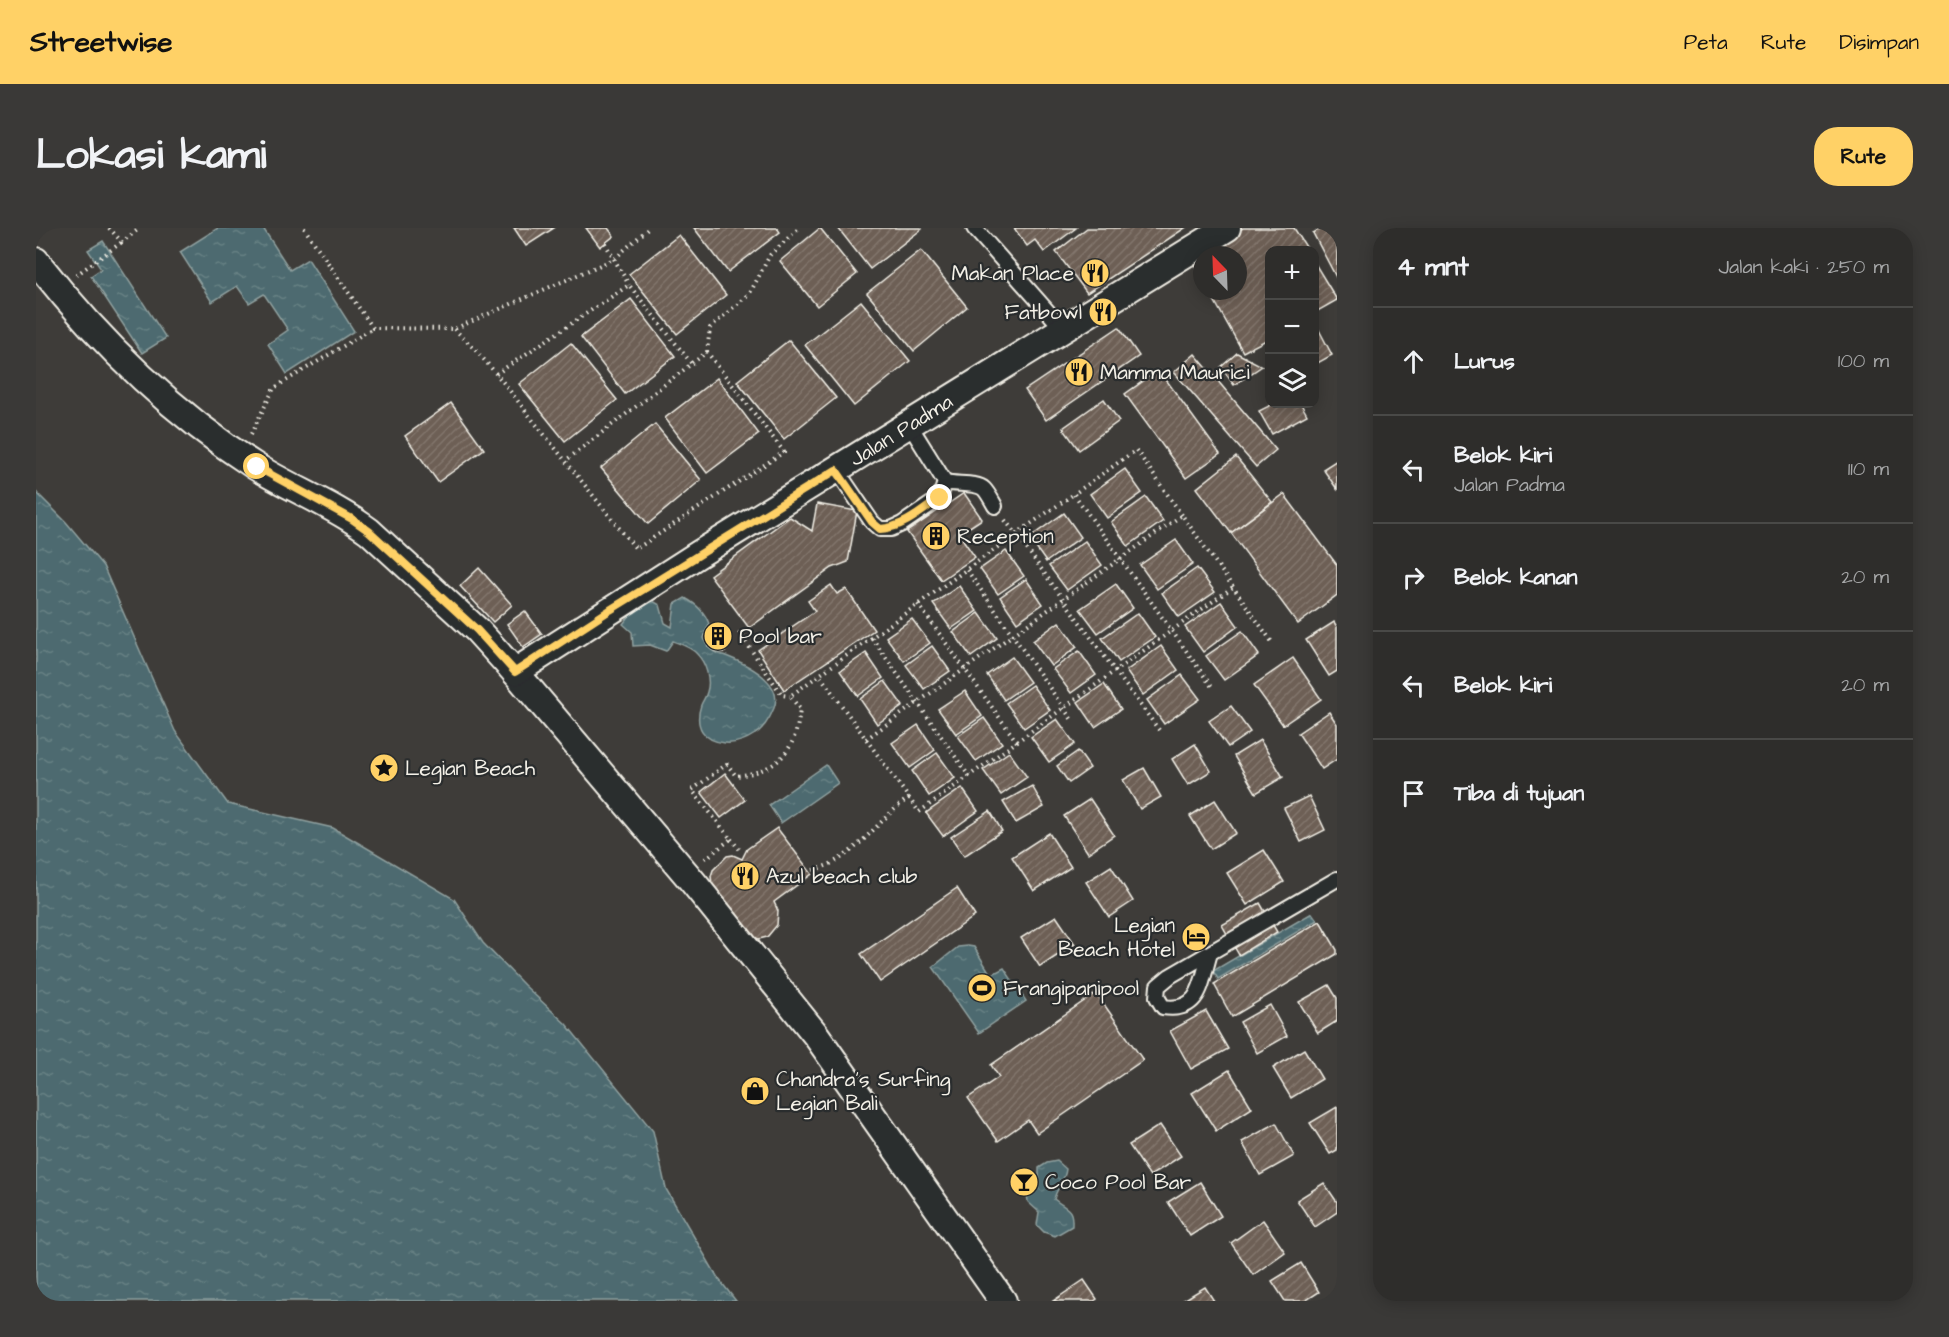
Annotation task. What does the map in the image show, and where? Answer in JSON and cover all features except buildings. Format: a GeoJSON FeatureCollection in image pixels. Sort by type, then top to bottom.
{"type":"FeatureCollection","features":[{"type":"Feature","properties":{"kind":"street","name":"Jalan Padma"},"geometry":{"type":"LineString","coordinates":[[515,672],[610,610],[1227,228]]}},
{"type":"Feature","properties":{"kind":"street"},"geometry":{"type":"LineString","coordinates":[[36,261],[84,318],[165,400],[257,467],[352,519],[369,531],[477,630],[686,873],[816,1035],[1003,1301]]}},
{"type":"Feature","properties":{"kind":"lane"},"geometry":{"type":"LineString","coordinates":[[974,228],[1064,330]]}},
{"type":"Feature","properties":{"kind":"lane"},"geometry":{"type":"LineString","coordinates":[[909,424],[945,482],[959,485],[973,484],[984,488],[995,506]]}},
{"type":"Feature","properties":{"kind":"lane"},"geometry":{"type":"LineString","coordinates":[[836,470],[872,522],[880,529],[891,529],[902,524],[940,498],[945,482]]}},
{"type":"Feature","properties":{"kind":"lane"},"geometry":{"type":"LineString","coordinates":[[1210,953],[1334,885]]}},
{"type":"Feature","properties":{"kind":"path"},"geometry":{"type":"LineString","coordinates":[[108,228],[122,242]]}},
{"type":"Feature","properties":{"kind":"path"},"geometry":{"type":"LineString","coordinates":[[60,290],[72,278],[140,228]]}},
{"type":"Feature","properties":{"kind":"path"},"geometry":{"type":"LineString","coordinates":[[304,228],[373,328]]}},
{"type":"Feature","properties":{"kind":"path"},"geometry":{"type":"LineString","coordinates":[[240,456],[274,388],[373,328],[454,329],[615,259],[649,228]]}},
{"type":"Feature","properties":{"kind":"path"},"geometry":{"type":"LineString","coordinates":[[566,461],[707,352],[710,328],[750,293],[770,255],[799,228]]}},
{"type":"Feature","properties":{"kind":"path"},"geometry":{"type":"LineString","coordinates":[[605,243],[629,285],[692,364]]}},
{"type":"Feature","properties":{"kind":"path"},"geometry":{"type":"LineString","coordinates":[[496,374],[629,285]]}},
{"type":"Feature","properties":{"kind":"path"},"geometry":{"type":"LineString","coordinates":[[454,329],[476,349],[636,549],[784,452],[707,352]]}},
{"type":"Feature","properties":{"kind":"path"},"geometry":{"type":"LineString","coordinates":[[739,632],[783,695],[790,696],[1136,450],[1272,642]]}},
{"type":"Feature","properties":{"kind":"path"},"geometry":{"type":"LineString","coordinates":[[1074,494],[1212,687]]}},
{"type":"Feature","properties":{"kind":"path"},"geometry":{"type":"LineString","coordinates":[[866,739],[1182,515]]}},
{"type":"Feature","properties":{"kind":"path"},"geometry":{"type":"LineString","coordinates":[[1016,534],[1159,730]]}},
{"type":"Feature","properties":{"kind":"path"},"geometry":{"type":"LineString","coordinates":[[967,570],[1072,720]]}},
{"type":"Feature","properties":{"kind":"path"},"geometry":{"type":"LineString","coordinates":[[821,676],[919,812],[1233,587]]}},
{"type":"Feature","properties":{"kind":"path"},"geometry":{"type":"LineString","coordinates":[[918,604],[1017,742]]}},
{"type":"Feature","properties":{"kind":"path"},"geometry":{"type":"LineString","coordinates":[[872,638],[969,776]]}},
{"type":"Feature","properties":{"kind":"path"},"geometry":{"type":"LineString","coordinates":[[739,849],[692,790],[727,764],[736,776],[756,773],[775,764],[790,749],[798,730],[800,709],[790,696]]}},
{"type":"Feature","properties":{"kind":"path"},"geometry":{"type":"LineString","coordinates":[[813,870],[835,862],[851,852],[893,809],[909,798]]}},
{"type":"Feature","properties":{"kind":"path"},"geometry":{"type":"LineString","coordinates":[[686,873],[731,839]]}},
{"type":"Feature","properties":{"kind":"water"},"geometry":{"type":"Polygon","coordinates":[[[218,228],[263,228],[290,270],[308,259],[354,331],[287,374],[268,344],[288,330],[264,294],[249,303],[237,286],[212,302],[180,252],[218,228]]]}},
{"type":"Feature","properties":{"kind":"water"},"geometry":{"type":"Polygon","coordinates":[[[103,241],[166,338],[142,353],[91,276],[101,269],[88,250],[103,241]]]}},
{"type":"Feature","properties":{"kind":"water"},"geometry":{"type":"Polygon","coordinates":[[[36,492],[66,522],[103,566],[175,731],[228,804],[333,828],[454,899],[483,943],[566,1024],[653,1131],[666,1189],[718,1278],[736,1301],[36,1301],[36,492]]]}},
{"type":"Feature","properties":{"kind":"water"},"geometry":{"type":"Polygon","coordinates":[[[685,598],[700,609],[709,624],[704,638],[710,649],[753,669],[774,690],[776,699],[769,719],[759,732],[744,740],[729,743],[717,742],[702,731],[699,713],[707,692],[708,677],[703,662],[695,652],[673,641],[666,651],[650,645],[633,646],[632,632],[623,624],[636,608],[651,600],[660,605],[665,623],[672,627],[675,604],[685,598]]]}},
{"type":"Feature","properties":{"kind":"water"},"geometry":{"type":"Polygon","coordinates":[[[826,765],[838,783],[781,823],[769,805],[826,765]]]}},
{"type":"Feature","properties":{"kind":"water"},"geometry":{"type":"Polygon","coordinates":[[[1312,913],[1317,920],[1218,979],[1213,971],[1312,913]]]}},
{"type":"Feature","properties":{"kind":"water","name":"Frangipanipool"},"geometry":{"type":"Polygon","coordinates":[[[958,947],[974,947],[991,975],[1004,968],[1026,1001],[979,1033],[933,967],[958,947]]]}},
{"type":"Feature","properties":{"kind":"water"},"geometry":{"type":"Polygon","coordinates":[[[1057,1161],[1066,1169],[1054,1199],[1070,1212],[1072,1226],[1055,1236],[1044,1232],[1037,1225],[1039,1212],[1028,1202],[1027,1194],[1031,1186],[1039,1181],[1039,1168],[1057,1161]]]}},
{"type":"Feature","properties":{"kind":"place","name":"Makan Place"},"geometry":{"type":"Point","coordinates":[1095,273]}},
{"type":"Feature","properties":{"kind":"place","name":"Fatbowl"},"geometry":{"type":"Point","coordinates":[1103,312]}},
{"type":"Feature","properties":{"kind":"place","name":"Mamma Maurici"},"geometry":{"type":"Point","coordinates":[1079,372]}},
{"type":"Feature","properties":{"kind":"place","name":"Reception"},"geometry":{"type":"Point","coordinates":[936,536]}},
{"type":"Feature","properties":{"kind":"place","name":"Pool bar"},"geometry":{"type":"Point","coordinates":[718,636]}},
{"type":"Feature","properties":{"kind":"place","name":"Legian Beach"},"geometry":{"type":"Point","coordinates":[384,768]}},
{"type":"Feature","properties":{"kind":"place","name":"Azul beach club"},"geometry":{"type":"Point","coordinates":[745,876]}},
{"type":"Feature","properties":{"kind":"place","name":"Legian Beach Hotel"},"geometry":{"type":"Point","coordinates":[1196,937]}},
{"type":"Feature","properties":{"kind":"place","name":"Frangipanipool"},"geometry":{"type":"Point","coordinates":[982,988]}},
{"type":"Feature","properties":{"kind":"place","name":"Chandra's Surfing Legian Bali"},"geometry":{"type":"Point","coordinates":[755,1091]}},
{"type":"Feature","properties":{"kind":"place","name":"Coco Pool Bar"},"geometry":{"type":"Point","coordinates":[1024,1182]}},
{"type":"Feature","properties":{"kind":"route"},"geometry":{"type":"LineString","coordinates":[[257,467],[352,519],[369,531],[477,630],[515,672],[610,610],[836,470],[872,522],[880,529],[891,529],[902,524],[940,498]]}}]}
